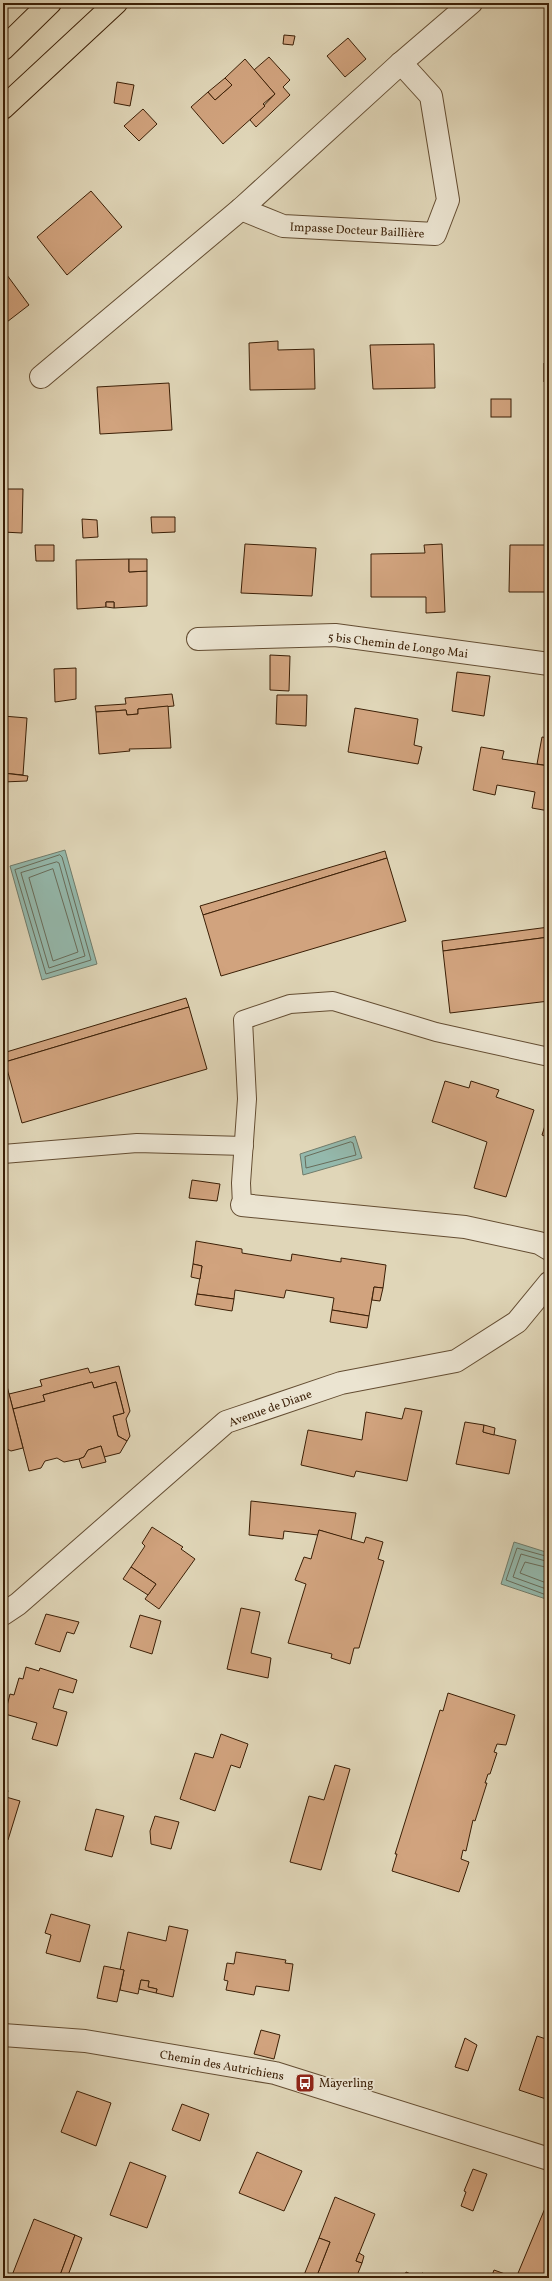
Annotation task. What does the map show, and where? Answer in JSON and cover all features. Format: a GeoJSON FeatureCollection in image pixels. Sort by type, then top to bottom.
{"type":"FeatureCollection","features":[{"type":"Feature","properties":{"kind":"highway"},"geometry":{"type":"LineString","coordinates":[[3,49],[50,3]]}},
{"type":"Feature","properties":{"kind":"highway"},"geometry":{"type":"LineString","coordinates":[[3,108],[116,3]]}},
{"type":"Feature","properties":{"kind":"street"},"geometry":{"type":"LineString","coordinates":[[41,377],[241,209],[401,63],[471,3]]}},
{"type":"Feature","properties":{"kind":"street","name":"Impasse Docteur Baillière"},"geometry":{"type":"LineString","coordinates":[[241,209],[283,226],[435,234],[448,200],[431,96],[401,63]]}},
{"type":"Feature","properties":{"kind":"street","name":"5 bis Chemin de Longo Mai"},"geometry":{"type":"LineString","coordinates":[[198,639],[334,635],[549,664]]}},
{"type":"Feature","properties":{"kind":"street"},"geometry":{"type":"LineString","coordinates":[[242,1205],[465,1227],[539,1243],[549,1249]]}},
{"type":"Feature","properties":{"kind":"street","name":"Avenue de Diane"},"geometry":{"type":"LineString","coordinates":[[3,1614],[18,1604],[226,1422],[341,1383],[456,1361],[517,1322],[549,1283]]}},
{"type":"Feature","properties":{"kind":"street","name":"Chemin des Autrichiens"},"geometry":{"type":"LineString","coordinates":[[3,2035],[85,2041],[275,2073],[549,2159]]}},
{"type":"Feature","properties":{"kind":"lane"},"geometry":{"type":"LineString","coordinates":[[242,1205],[241,1183],[247,1099],[243,1020],[290,1004],[333,1000],[436,1032],[549,1057]]}},
{"type":"Feature","properties":{"kind":"lane"},"geometry":{"type":"LineString","coordinates":[[3,1154],[137,1143],[244,1146]]}},
{"type":"Feature","properties":{"kind":"water"},"geometry":{"type":"Polygon","coordinates":[[[65,850],[97,964],[42,980],[10,866],[65,850]]]}},
{"type":"Feature","properties":{"kind":"water"},"geometry":{"type":"Polygon","coordinates":[[[355,1136],[362,1158],[303,1175],[300,1154],[355,1136]]]}},
{"type":"Feature","properties":{"kind":"water"},"geometry":{"type":"Polygon","coordinates":[[[514,1542],[549,1553],[549,1600],[501,1584],[514,1542]]]}},
{"type":"Feature","properties":{"kind":"building"},"geometry":{"type":"Polygon","coordinates":[[[284,35],[295,36],[293,45],[283,44],[284,35]]]}},
{"type":"Feature","properties":{"kind":"building"},"geometry":{"type":"Polygon","coordinates":[[[348,38],[366,59],[345,77],[327,56],[348,38]]]}},
{"type":"Feature","properties":{"kind":"building"},"geometry":{"type":"Polygon","coordinates":[[[269,57],[290,80],[283,87],[290,95],[256,127],[250,120],[275,94],[254,70],[269,57]]]}},
{"type":"Feature","properties":{"kind":"building"},"geometry":{"type":"Polygon","coordinates":[[[245,59],[275,94],[263,104],[265,106],[223,144],[191,107],[208,92],[215,100],[232,85],[225,78],[245,59]]]}},
{"type":"Feature","properties":{"kind":"building"},"geometry":{"type":"Polygon","coordinates":[[[225,78],[232,85],[215,100],[208,92],[225,78]]]}},
{"type":"Feature","properties":{"kind":"building"},"geometry":{"type":"Polygon","coordinates":[[[117,82],[134,85],[130,106],[114,103],[117,82]]]}},
{"type":"Feature","properties":{"kind":"building"},"geometry":{"type":"Polygon","coordinates":[[[143,109],[157,124],[139,141],[124,126],[143,109]]]}},
{"type":"Feature","properties":{"kind":"building"},"geometry":{"type":"Polygon","coordinates":[[[91,191],[122,227],[67,275],[37,237],[91,191]]]}},
{"type":"Feature","properties":{"kind":"building"},"geometry":{"type":"Polygon","coordinates":[[[4,271],[29,305],[3,325],[3,272],[4,271]]]}},
{"type":"Feature","properties":{"kind":"building"},"geometry":{"type":"Polygon","coordinates":[[[278,341],[278,350],[314,349],[315,389],[250,390],[249,343],[278,341]]]}},
{"type":"Feature","properties":{"kind":"building"},"geometry":{"type":"Polygon","coordinates":[[[434,344],[435,388],[373,389],[370,345],[434,344]]]}},
{"type":"Feature","properties":{"kind":"building"},"geometry":{"type":"Polygon","coordinates":[[[544,363],[549,364],[549,382],[544,382],[544,363]]]}},
{"type":"Feature","properties":{"kind":"building"},"geometry":{"type":"Polygon","coordinates":[[[169,383],[172,430],[100,434],[97,387],[169,383]]]}},
{"type":"Feature","properties":{"kind":"building"},"geometry":{"type":"Polygon","coordinates":[[[491,399],[511,399],[511,417],[491,417],[491,399]]]}},
{"type":"Feature","properties":{"kind":"building"},"geometry":{"type":"Polygon","coordinates":[[[3,489],[23,489],[22,533],[3,532],[3,489]]]}},
{"type":"Feature","properties":{"kind":"building"},"geometry":{"type":"Polygon","coordinates":[[[151,517],[175,517],[175,532],[152,533],[151,517]]]}},
{"type":"Feature","properties":{"kind":"building"},"geometry":{"type":"Polygon","coordinates":[[[82,519],[97,520],[98,537],[83,538],[82,519]]]}},
{"type":"Feature","properties":{"kind":"building"},"geometry":{"type":"Polygon","coordinates":[[[245,544],[316,548],[312,596],[241,593],[245,544]]]}},
{"type":"Feature","properties":{"kind":"building"},"geometry":{"type":"Polygon","coordinates":[[[442,544],[445,612],[426,613],[426,597],[371,597],[371,554],[425,553],[424,545],[442,544]]]}},
{"type":"Feature","properties":{"kind":"building"},"geometry":{"type":"Polygon","coordinates":[[[35,545],[54,545],[54,561],[36,561],[35,545]]]}},
{"type":"Feature","properties":{"kind":"building"},"geometry":{"type":"Polygon","coordinates":[[[510,545],[549,545],[549,592],[509,592],[510,545]]]}},
{"type":"Feature","properties":{"kind":"building"},"geometry":{"type":"Polygon","coordinates":[[[129,559],[129,572],[147,571],[147,606],[114,608],[114,602],[106,602],[106,607],[77,609],[76,560],[129,559]]]}},
{"type":"Feature","properties":{"kind":"building"},"geometry":{"type":"Polygon","coordinates":[[[129,559],[147,559],[147,571],[129,572],[129,559]]]}},
{"type":"Feature","properties":{"kind":"building"},"geometry":{"type":"Polygon","coordinates":[[[106,602],[114,602],[114,608],[106,607],[106,602]]]}},
{"type":"Feature","properties":{"kind":"building"},"geometry":{"type":"Polygon","coordinates":[[[270,655],[290,656],[289,691],[270,690],[270,655]]]}},
{"type":"Feature","properties":{"kind":"building"},"geometry":{"type":"Polygon","coordinates":[[[76,668],[76,699],[55,702],[54,669],[76,668]]]}},
{"type":"Feature","properties":{"kind":"building"},"geometry":{"type":"Polygon","coordinates":[[[457,672],[490,676],[484,716],[452,711],[457,672]]]}},
{"type":"Feature","properties":{"kind":"building"},"geometry":{"type":"Polygon","coordinates":[[[172,694],[174,706],[138,709],[138,714],[127,715],[126,710],[96,712],[95,706],[126,704],[125,698],[172,694]]]}},
{"type":"Feature","properties":{"kind":"building"},"geometry":{"type":"Polygon","coordinates":[[[277,695],[307,695],[306,726],[276,724],[277,695]]]}},
{"type":"Feature","properties":{"kind":"building"},"geometry":{"type":"Polygon","coordinates":[[[168,706],[171,748],[129,749],[130,751],[99,754],[96,712],[126,710],[127,715],[138,714],[138,709],[168,706]]]}},
{"type":"Feature","properties":{"kind":"building"},"geometry":{"type":"Polygon","coordinates":[[[355,708],[418,719],[414,745],[422,747],[418,764],[348,752],[355,708]]]}},
{"type":"Feature","properties":{"kind":"building"},"geometry":{"type":"Polygon","coordinates":[[[3,716],[27,718],[23,775],[3,773],[3,716]]]}},
{"type":"Feature","properties":{"kind":"building"},"geometry":{"type":"Polygon","coordinates":[[[542,737],[549,738],[549,766],[537,764],[542,737]]]}},
{"type":"Feature","properties":{"kind":"building"},"geometry":{"type":"Polygon","coordinates":[[[481,747],[504,751],[502,759],[549,766],[549,811],[532,808],[535,792],[497,785],[495,795],[473,790],[481,747]]]}},
{"type":"Feature","properties":{"kind":"building"},"geometry":{"type":"Polygon","coordinates":[[[3,773],[28,776],[27,781],[3,782],[3,773]]]}},
{"type":"Feature","properties":{"kind":"building"},"geometry":{"type":"Polygon","coordinates":[[[385,851],[387,858],[203,915],[200,906],[385,851]]]}},
{"type":"Feature","properties":{"kind":"building"},"geometry":{"type":"Polygon","coordinates":[[[387,858],[406,921],[221,976],[203,915],[387,858]]]}},
{"type":"Feature","properties":{"kind":"building"},"geometry":{"type":"Polygon","coordinates":[[[549,927],[549,937],[443,951],[442,941],[549,927]]]}},
{"type":"Feature","properties":{"kind":"building"},"geometry":{"type":"Polygon","coordinates":[[[549,937],[549,1001],[450,1013],[443,951],[549,937]]]}},
{"type":"Feature","properties":{"kind":"building"},"geometry":{"type":"Polygon","coordinates":[[[186,998],[189,1007],[5,1062],[3,1053],[186,998]]]}},
{"type":"Feature","properties":{"kind":"building"},"geometry":{"type":"Polygon","coordinates":[[[189,1007],[207,1069],[22,1123],[5,1062],[189,1007]]]}},
{"type":"Feature","properties":{"kind":"building"},"geometry":{"type":"Polygon","coordinates":[[[445,1081],[469,1088],[471,1081],[499,1090],[496,1097],[534,1110],[506,1197],[474,1188],[487,1142],[432,1122],[445,1081]]]}},
{"type":"Feature","properties":{"kind":"building"},"geometry":{"type":"Polygon","coordinates":[[[549,1113],[549,1138],[542,1135],[549,1113]]]}},
{"type":"Feature","properties":{"kind":"building"},"geometry":{"type":"Polygon","coordinates":[[[192,1180],[220,1184],[217,1201],[189,1198],[192,1180]]]}},
{"type":"Feature","properties":{"kind":"building"},"geometry":{"type":"Polygon","coordinates":[[[196,1241],[242,1249],[242,1253],[291,1261],[292,1254],[341,1262],[341,1258],[386,1265],[383,1288],[374,1287],[369,1316],[332,1310],[334,1298],[286,1290],[284,1298],[235,1290],[234,1299],[197,1294],[202,1266],[193,1264],[196,1241]]]}},
{"type":"Feature","properties":{"kind":"building"},"geometry":{"type":"Polygon","coordinates":[[[193,1264],[202,1266],[200,1279],[191,1277],[193,1264]]]}},
{"type":"Feature","properties":{"kind":"building"},"geometry":{"type":"Polygon","coordinates":[[[374,1287],[383,1288],[380,1301],[372,1300],[374,1287]]]}},
{"type":"Feature","properties":{"kind":"building"},"geometry":{"type":"Polygon","coordinates":[[[197,1294],[234,1299],[232,1311],[195,1305],[197,1294]]]}},
{"type":"Feature","properties":{"kind":"building"},"geometry":{"type":"Polygon","coordinates":[[[332,1310],[369,1316],[367,1328],[330,1322],[332,1310]]]}},
{"type":"Feature","properties":{"kind":"building"},"geometry":{"type":"Polygon","coordinates":[[[119,1366],[130,1411],[126,1419],[130,1436],[127,1441],[118,1436],[113,1416],[124,1413],[116,1382],[94,1388],[92,1382],[43,1395],[45,1401],[13,1409],[9,1394],[42,1386],[40,1380],[88,1368],[90,1373],[119,1366]]]}},
{"type":"Feature","properties":{"kind":"building"},"geometry":{"type":"Polygon","coordinates":[[[3,1371],[7,1386],[3,1387],[3,1371]]]}},
{"type":"Feature","properties":{"kind":"building"},"geometry":{"type":"Polygon","coordinates":[[[92,1382],[94,1388],[116,1382],[124,1413],[113,1416],[118,1436],[127,1441],[120,1453],[104,1457],[101,1446],[88,1450],[84,1457],[79,1459],[64,1462],[57,1458],[45,1461],[41,1468],[29,1471],[13,1409],[45,1401],[43,1395],[92,1382]]]}},
{"type":"Feature","properties":{"kind":"building"},"geometry":{"type":"Polygon","coordinates":[[[7,1386],[23,1448],[11,1451],[3,1447],[3,1387],[7,1386]]]}},
{"type":"Feature","properties":{"kind":"building"},"geometry":{"type":"Polygon","coordinates":[[[405,1408],[422,1411],[407,1481],[356,1471],[354,1477],[301,1465],[308,1430],[362,1440],[366,1412],[402,1419],[405,1408]]]}},
{"type":"Feature","properties":{"kind":"building"},"geometry":{"type":"Polygon","coordinates":[[[465,1422],[484,1425],[483,1432],[516,1440],[509,1474],[456,1464],[465,1422]]]}},
{"type":"Feature","properties":{"kind":"building"},"geometry":{"type":"Polygon","coordinates":[[[484,1425],[495,1428],[494,1435],[483,1432],[484,1425]]]}},
{"type":"Feature","properties":{"kind":"building"},"geometry":{"type":"Polygon","coordinates":[[[101,1446],[106,1462],[82,1468],[79,1459],[84,1457],[88,1450],[101,1446]]]}},
{"type":"Feature","properties":{"kind":"building"},"geometry":{"type":"Polygon","coordinates":[[[251,1501],[356,1513],[351,1540],[319,1530],[318,1535],[284,1531],[283,1539],[249,1535],[251,1501]]]}},
{"type":"Feature","properties":{"kind":"building"},"geometry":{"type":"Polygon","coordinates":[[[152,1527],[183,1547],[181,1549],[195,1559],[159,1609],[145,1599],[156,1584],[131,1567],[145,1546],[142,1543],[152,1527]]]}},
{"type":"Feature","properties":{"kind":"building"},"geometry":{"type":"Polygon","coordinates":[[[319,1530],[364,1543],[366,1537],[383,1542],[378,1559],[384,1561],[359,1648],[354,1648],[350,1664],[331,1658],[332,1654],[288,1643],[306,1584],[295,1580],[304,1557],[311,1559],[319,1530]]]}},
{"type":"Feature","properties":{"kind":"building"},"geometry":{"type":"Polygon","coordinates":[[[131,1567],[156,1584],[148,1595],[123,1579],[131,1567]]]}},
{"type":"Feature","properties":{"kind":"building"},"geometry":{"type":"Polygon","coordinates":[[[241,1608],[260,1612],[251,1653],[271,1658],[268,1678],[227,1669],[241,1608]]]}},
{"type":"Feature","properties":{"kind":"building"},"geometry":{"type":"Polygon","coordinates":[[[46,1614],[79,1622],[74,1634],[67,1632],[60,1652],[35,1644],[46,1614]]]}},
{"type":"Feature","properties":{"kind":"building"},"geometry":{"type":"Polygon","coordinates":[[[140,1615],[161,1621],[152,1654],[130,1647],[140,1615]]]}},
{"type":"Feature","properties":{"kind":"building"},"geometry":{"type":"Polygon","coordinates":[[[26,1667],[39,1671],[40,1668],[77,1680],[73,1693],[59,1689],[53,1708],[67,1712],[57,1746],[32,1739],[37,1723],[5,1714],[10,1694],[14,1695],[19,1678],[23,1679],[26,1667]]]}},
{"type":"Feature","properties":{"kind":"building"},"geometry":{"type":"Polygon","coordinates":[[[448,1693],[515,1715],[506,1745],[497,1744],[494,1752],[497,1753],[490,1774],[488,1774],[485,1783],[487,1783],[475,1821],[473,1820],[466,1851],[463,1850],[461,1859],[469,1862],[459,1892],[392,1871],[397,1854],[395,1854],[440,1710],[443,1711],[448,1693]]]}},
{"type":"Feature","properties":{"kind":"building"},"geometry":{"type":"Polygon","coordinates":[[[221,1734],[248,1744],[240,1768],[231,1765],[215,1811],[180,1799],[195,1753],[213,1758],[221,1734]]]}},
{"type":"Feature","properties":{"kind":"building"},"geometry":{"type":"Polygon","coordinates":[[[335,1765],[350,1769],[321,1870],[290,1862],[309,1796],[324,1800],[335,1765]]]}},
{"type":"Feature","properties":{"kind":"building"},"geometry":{"type":"Polygon","coordinates":[[[3,1783],[8,1791],[6,1797],[20,1801],[8,1840],[3,1839],[3,1783]]]}},
{"type":"Feature","properties":{"kind":"building"},"geometry":{"type":"Polygon","coordinates":[[[96,1809],[124,1816],[112,1857],[85,1850],[96,1809]]]}},
{"type":"Feature","properties":{"kind":"building"},"geometry":{"type":"Polygon","coordinates":[[[155,1816],[179,1822],[171,1849],[151,1844],[150,1831],[155,1816]]]}},
{"type":"Feature","properties":{"kind":"building"},"geometry":{"type":"Polygon","coordinates":[[[51,1914],[90,1925],[80,1962],[46,1953],[51,1935],[45,1933],[51,1914]]]}},
{"type":"Feature","properties":{"kind":"building"},"geometry":{"type":"Polygon","coordinates":[[[169,1926],[188,1930],[173,1997],[156,1993],[157,1989],[148,1987],[149,1981],[141,1980],[138,1994],[120,1990],[124,1970],[120,1970],[128,1932],[166,1941],[169,1926]]]}},
{"type":"Feature","properties":{"kind":"building"},"geometry":{"type":"Polygon","coordinates":[[[236,1952],[286,1960],[285,1963],[293,1964],[289,1991],[256,1986],[254,1995],[226,1990],[228,1981],[224,1980],[227,1963],[234,1964],[236,1952]]]}},
{"type":"Feature","properties":{"kind":"building"},"geometry":{"type":"Polygon","coordinates":[[[104,1966],[124,1970],[117,2002],[97,1998],[104,1966]]]}},
{"type":"Feature","properties":{"kind":"building"},"geometry":{"type":"Polygon","coordinates":[[[141,1980],[149,1981],[148,1987],[157,1989],[156,1993],[139,1989],[141,1980]]]}},
{"type":"Feature","properties":{"kind":"building"},"geometry":{"type":"Polygon","coordinates":[[[261,2030],[280,2035],[274,2059],[254,2054],[261,2030]]]}},
{"type":"Feature","properties":{"kind":"building"},"geometry":{"type":"Polygon","coordinates":[[[537,2036],[549,2040],[549,2100],[519,2090],[537,2036]]]}},
{"type":"Feature","properties":{"kind":"building"},"geometry":{"type":"Polygon","coordinates":[[[465,2038],[477,2045],[468,2071],[455,2067],[465,2038]]]}},
{"type":"Feature","properties":{"kind":"building"},"geometry":{"type":"Polygon","coordinates":[[[77,2091],[111,2103],[96,2146],[61,2132],[77,2091]]]}},
{"type":"Feature","properties":{"kind":"building"},"geometry":{"type":"Polygon","coordinates":[[[182,2104],[209,2114],[200,2141],[172,2130],[182,2104]]]}},
{"type":"Feature","properties":{"kind":"building"},"geometry":{"type":"Polygon","coordinates":[[[257,2152],[302,2171],[284,2211],[239,2193],[257,2152]]]}},
{"type":"Feature","properties":{"kind":"building"},"geometry":{"type":"Polygon","coordinates":[[[130,2162],[166,2176],[147,2228],[110,2215],[130,2162]]]}},
{"type":"Feature","properties":{"kind":"building"},"geometry":{"type":"Polygon","coordinates":[[[473,2169],[487,2174],[473,2211],[461,2206],[466,2192],[464,2191],[473,2169]]]}},
{"type":"Feature","properties":{"kind":"building"},"geometry":{"type":"Polygon","coordinates":[[[335,2197],[375,2214],[356,2261],[362,2263],[356,2278],[316,2278],[330,2242],[319,2238],[335,2197]]]}},
{"type":"Feature","properties":{"kind":"building"},"geometry":{"type":"Polygon","coordinates":[[[548,2201],[549,2268],[545,2278],[516,2278],[548,2201]]]}},
{"type":"Feature","properties":{"kind":"building"},"geometry":{"type":"Polygon","coordinates":[[[34,2219],[75,2235],[59,2278],[11,2278],[34,2219]]]}},
{"type":"Feature","properties":{"kind":"building"},"geometry":{"type":"Polygon","coordinates":[[[75,2235],[82,2238],[67,2278],[59,2278],[75,2235]]]}},
{"type":"Feature","properties":{"kind":"building"},"geometry":{"type":"Polygon","coordinates":[[[319,2238],[330,2242],[316,2278],[312,2278],[304,2275],[319,2238]]]}},
{"type":"Feature","properties":{"kind":"building"},"geometry":{"type":"Polygon","coordinates":[[[359,2253],[364,2256],[362,2263],[356,2261],[359,2253]]]}},
{"type":"Feature","properties":{"kind":"building"},"geometry":{"type":"Polygon","coordinates":[[[494,2270],[516,2278],[491,2278],[494,2270]]]}},
{"type":"Feature","properties":{"kind":"building"},"geometry":{"type":"Polygon","coordinates":[[[406,2272],[420,2278],[404,2278],[406,2272]]]}},
{"type":"Feature","properties":{"kind":"building"},"geometry":{"type":"Polygon","coordinates":[[[422,2273],[437,2278],[420,2278],[422,2273]]]}},
{"type":"Feature","properties":{"kind":"place","name":"Mayerling"},"geometry":{"type":"Point","coordinates":[305,2083]}}]}
